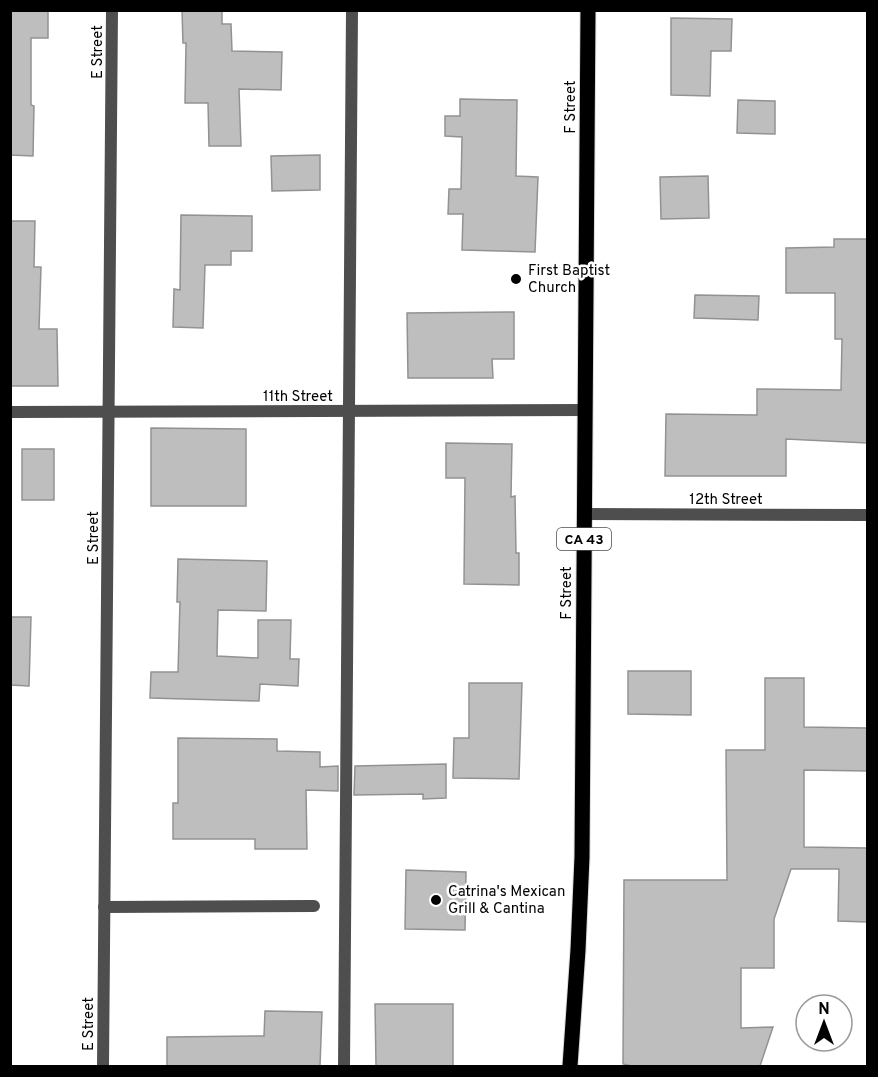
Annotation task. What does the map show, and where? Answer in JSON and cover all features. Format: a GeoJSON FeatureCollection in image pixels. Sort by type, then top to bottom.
{"type":"FeatureCollection","features":[{"type":"Feature","properties":{"kind":"main road","name":"F Street"},"geometry":{"type":"LineString","coordinates":[[570,1066],[582,857],[588,10]]}},
{"type":"Feature","properties":{"kind":"street","name":"E Street"},"geometry":{"type":"LineString","coordinates":[[103,1066],[112,10]]}},
{"type":"Feature","properties":{"kind":"street"},"geometry":{"type":"LineString","coordinates":[[344,1066],[352,10]]}},
{"type":"Feature","properties":{"kind":"street","name":"11th Street"},"geometry":{"type":"LineString","coordinates":[[10,412],[586,410]]}},
{"type":"Feature","properties":{"kind":"street","name":"12th Street"},"geometry":{"type":"LineString","coordinates":[[585,514],[867,515]]}},
{"type":"Feature","properties":{"kind":"street"},"geometry":{"type":"LineString","coordinates":[[104,907],[314,906]]}},
{"type":"Feature","properties":{"kind":"building"},"geometry":{"type":"Polygon","coordinates":[[[10,10],[48,10],[48,38],[31,38],[31,105],[34,106],[33,156],[10,155],[10,10]]]}},
{"type":"Feature","properties":{"kind":"building"},"geometry":{"type":"Polygon","coordinates":[[[182,10],[222,10],[222,24],[231,24],[232,51],[282,52],[281,90],[239,89],[241,146],[209,146],[208,103],[185,103],[186,43],[183,43],[182,10]]]}},
{"type":"Feature","properties":{"kind":"building"},"geometry":{"type":"Polygon","coordinates":[[[671,18],[732,19],[731,51],[711,51],[710,96],[671,95],[671,18]]]}},
{"type":"Feature","properties":{"kind":"building"},"geometry":{"type":"Polygon","coordinates":[[[460,99],[517,100],[516,176],[538,177],[535,252],[462,250],[463,214],[448,214],[449,189],[461,189],[462,137],[445,136],[445,116],[460,116],[460,99]]]}},
{"type":"Feature","properties":{"kind":"building"},"geometry":{"type":"Polygon","coordinates":[[[738,100],[775,101],[775,134],[737,133],[738,100]]]}},
{"type":"Feature","properties":{"kind":"building"},"geometry":{"type":"Polygon","coordinates":[[[320,155],[320,190],[272,191],[271,156],[320,155]]]}},
{"type":"Feature","properties":{"kind":"building"},"geometry":{"type":"Polygon","coordinates":[[[708,176],[709,218],[661,219],[660,177],[708,176]]]}},
{"type":"Feature","properties":{"kind":"building"},"geometry":{"type":"Polygon","coordinates":[[[181,215],[252,216],[252,251],[231,251],[231,265],[205,265],[203,328],[173,327],[174,289],[180,290],[181,215]]]}},
{"type":"Feature","properties":{"kind":"building"},"geometry":{"type":"Polygon","coordinates":[[[10,221],[35,221],[34,267],[41,267],[39,329],[57,329],[58,386],[10,386],[10,221]]]}},
{"type":"Feature","properties":{"kind":"building"},"geometry":{"type":"Polygon","coordinates":[[[834,239],[867,239],[867,443],[786,439],[786,476],[665,476],[666,414],[757,415],[757,389],[841,390],[842,339],[835,339],[835,293],[786,293],[786,248],[834,247],[834,239]]]}},
{"type":"Feature","properties":{"kind":"building"},"geometry":{"type":"Polygon","coordinates":[[[695,295],[759,296],[758,320],[694,318],[695,295]]]}},
{"type":"Feature","properties":{"kind":"building"},"geometry":{"type":"Polygon","coordinates":[[[514,312],[514,359],[492,359],[493,378],[408,378],[407,313],[514,312]]]}},
{"type":"Feature","properties":{"kind":"building"},"geometry":{"type":"Polygon","coordinates":[[[151,428],[246,429],[246,506],[151,506],[151,428]]]}},
{"type":"Feature","properties":{"kind":"building"},"geometry":{"type":"Polygon","coordinates":[[[446,443],[512,444],[511,497],[515,496],[519,585],[464,584],[465,478],[446,478],[446,443]]]}},
{"type":"Feature","properties":{"kind":"building"},"geometry":{"type":"Polygon","coordinates":[[[22,449],[54,449],[54,500],[22,500],[22,449]]]}},
{"type":"Feature","properties":{"kind":"building"},"geometry":{"type":"Polygon","coordinates":[[[178,559],[267,561],[266,611],[218,610],[217,656],[258,658],[258,620],[291,620],[290,659],[299,659],[298,686],[260,684],[259,701],[150,698],[151,672],[178,672],[180,602],[177,602],[178,559]]]}},
{"type":"Feature","properties":{"kind":"building"},"geometry":{"type":"Polygon","coordinates":[[[10,617],[31,617],[29,686],[10,685],[10,617]]]}},
{"type":"Feature","properties":{"kind":"building"},"geometry":{"type":"Polygon","coordinates":[[[628,671],[691,671],[691,715],[628,714],[628,671]]]}},
{"type":"Feature","properties":{"kind":"building"},"geometry":{"type":"Polygon","coordinates":[[[765,678],[804,678],[804,727],[867,728],[867,771],[804,770],[804,847],[867,848],[867,922],[838,921],[839,869],[791,869],[774,919],[774,968],[741,968],[741,1028],[773,1027],[760,1066],[632,1066],[623,1064],[624,880],[727,880],[726,750],[765,750],[765,678]]]}},
{"type":"Feature","properties":{"kind":"building"},"geometry":{"type":"Polygon","coordinates":[[[469,683],[522,683],[519,779],[453,778],[454,738],[469,738],[469,683]]]}},
{"type":"Feature","properties":{"kind":"building"},"geometry":{"type":"Polygon","coordinates":[[[178,738],[277,739],[277,751],[320,752],[320,767],[338,766],[338,791],[306,790],[307,849],[255,849],[255,839],[173,839],[173,803],[178,803],[178,738]]]}},
{"type":"Feature","properties":{"kind":"building"},"geometry":{"type":"Polygon","coordinates":[[[446,764],[446,798],[423,799],[423,794],[354,795],[355,766],[446,764]]]}},
{"type":"Feature","properties":{"kind":"building","name":"Catrina's Mexican Grill & Cantina"},"geometry":{"type":"Polygon","coordinates":[[[406,870],[466,872],[465,930],[405,929],[406,870]]]}},
{"type":"Feature","properties":{"kind":"building"},"geometry":{"type":"Polygon","coordinates":[[[375,1004],[453,1004],[453,1066],[376,1066],[375,1004]]]}},
{"type":"Feature","properties":{"kind":"building"},"geometry":{"type":"Polygon","coordinates":[[[265,1011],[322,1012],[320,1066],[167,1066],[167,1037],[264,1036],[265,1011]]]}},
{"type":"Feature","properties":{"kind":"place","name":"First Baptist Church"},"geometry":{"type":"Point","coordinates":[516,279]}},
{"type":"Feature","properties":{"kind":"place","name":"Catrina's Mexican Grill & Cantina"},"geometry":{"type":"Point","coordinates":[436,900]}}]}
